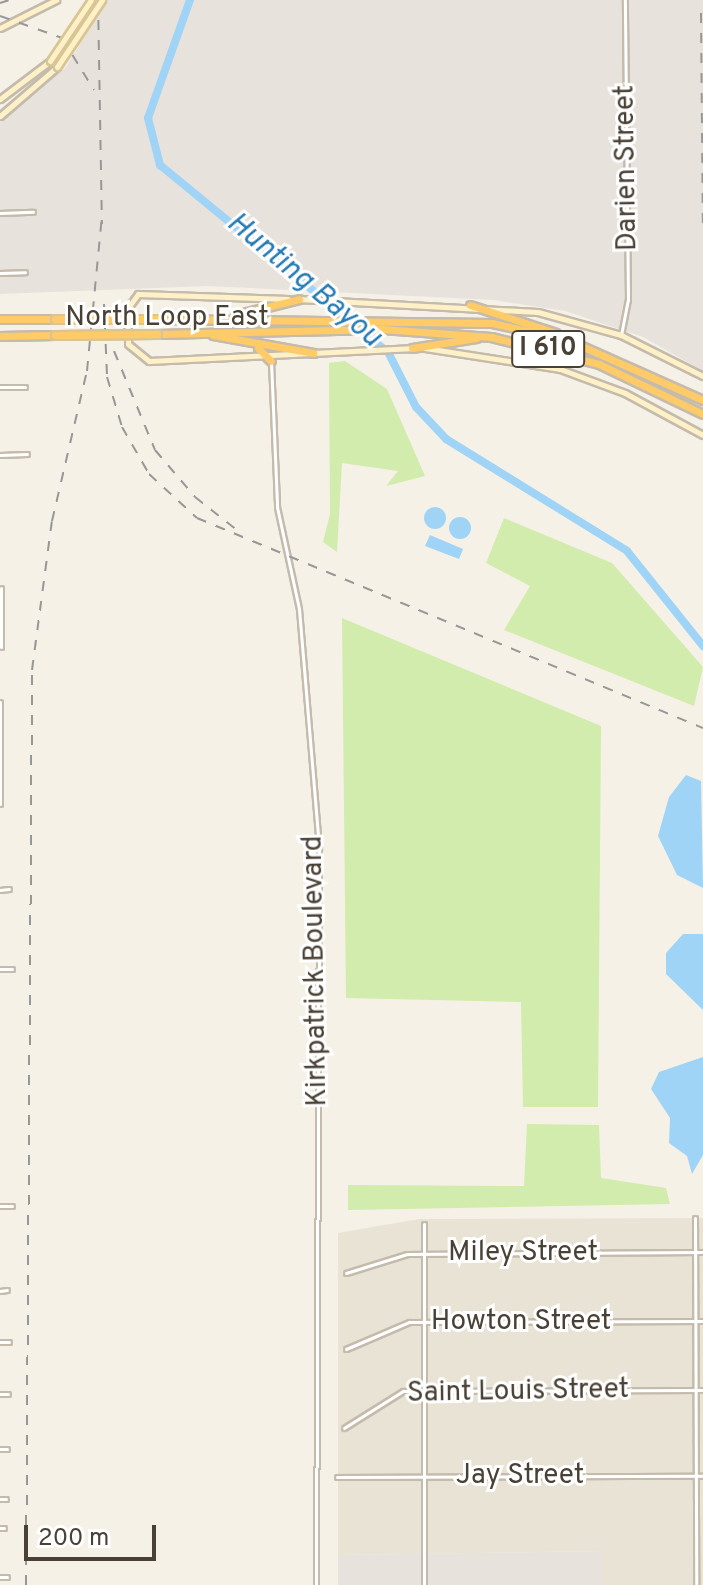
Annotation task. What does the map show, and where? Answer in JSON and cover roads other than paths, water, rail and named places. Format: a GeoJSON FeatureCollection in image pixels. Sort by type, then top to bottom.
{"type":"FeatureCollection","features":[{"type":"Feature","properties":{"kind":"highway"},"geometry":{"type":"LineString","coordinates":[[220,318],[299,299]]}},
{"type":"Feature","properties":{"kind":"highway"},"geometry":{"type":"LineString","coordinates":[[470,305],[568,340]]}},
{"type":"Feature","properties":{"kind":"highway","name":"North Loop East"},"geometry":{"type":"LineString","coordinates":[[0,319],[464,319],[568,340],[703,400]]}},
{"type":"Feature","properties":{"kind":"highway","name":"North Loop East"},"geometry":{"type":"LineString","coordinates":[[0,339],[55,335],[382,329],[491,337],[599,364],[703,414]]}},
{"type":"Feature","properties":{"kind":"highway"},"geometry":{"type":"LineString","coordinates":[[202,332],[253,345],[313,353]]}},
{"type":"Feature","properties":{"kind":"highway"},"geometry":{"type":"LineString","coordinates":[[412,348],[491,337]]}},
{"type":"Feature","properties":{"kind":"highway"},"geometry":{"type":"LineString","coordinates":[[253,345],[271,361]]}},
{"type":"Feature","properties":{"kind":"main road"},"geometry":{"type":"LineString","coordinates":[[0,28],[56,0]]}},
{"type":"Feature","properties":{"kind":"main road"},"geometry":{"type":"LineString","coordinates":[[0,99],[50,61],[91,0]]}},
{"type":"Feature","properties":{"kind":"main road"},"geometry":{"type":"LineString","coordinates":[[0,116],[57,67],[102,0]]}},
{"type":"Feature","properties":{"kind":"main road"},"geometry":{"type":"LineString","coordinates":[[703,376],[621,335],[538,312],[470,305],[157,291],[129,303],[128,344],[140,360],[271,361],[313,353],[412,348],[560,369],[625,393],[703,435]]}},
{"type":"Feature","properties":{"kind":"street","name":"Darien Street"},"geometry":{"type":"LineString","coordinates":[[621,335],[628,300],[625,0]]}},
{"type":"Feature","properties":{"kind":"street"},"geometry":{"type":"LineString","coordinates":[[0,213],[33,212]]}},
{"type":"Feature","properties":{"kind":"street"},"geometry":{"type":"LineString","coordinates":[[0,273],[25,272]]}},
{"type":"Feature","properties":{"kind":"street","name":"Kirkpatrick Boulevard"},"geometry":{"type":"LineString","coordinates":[[271,361],[277,507],[299,609],[319,849],[316,1585]]}},
{"type":"Feature","properties":{"kind":"street"},"geometry":{"type":"LineString","coordinates":[[0,387],[25,387]]}},
{"type":"Feature","properties":{"kind":"street"},"geometry":{"type":"LineString","coordinates":[[0,455],[27,454]]}},
{"type":"Feature","properties":{"kind":"street"},"geometry":{"type":"LineString","coordinates":[[1,588],[1,647],[9,646]]}},
{"type":"Feature","properties":{"kind":"street"},"geometry":{"type":"LineString","coordinates":[[0,702],[0,804]]}},
{"type":"Feature","properties":{"kind":"street"},"geometry":{"type":"LineString","coordinates":[[0,890],[9,889]]}},
{"type":"Feature","properties":{"kind":"street"},"geometry":{"type":"LineString","coordinates":[[0,969],[12,969]]}},
{"type":"Feature","properties":{"kind":"street"},"geometry":{"type":"LineString","coordinates":[[0,1206],[12,1206]]}},
{"type":"Feature","properties":{"kind":"street"},"geometry":{"type":"LineString","coordinates":[[695,1218],[696,1585]]}},
{"type":"Feature","properties":{"kind":"street"},"geometry":{"type":"LineString","coordinates":[[424,1224],[424,1585]]}},
{"type":"Feature","properties":{"kind":"street","name":"Miley Street"},"geometry":{"type":"LineString","coordinates":[[346,1273],[423,1253],[703,1252]]}},
{"type":"Feature","properties":{"kind":"street"},"geometry":{"type":"LineString","coordinates":[[0,1291],[7,1290]]}},
{"type":"Feature","properties":{"kind":"street","name":"Howton Street"},"geometry":{"type":"LineString","coordinates":[[346,1349],[392,1326],[423,1322],[703,1321]]}},
{"type":"Feature","properties":{"kind":"street"},"geometry":{"type":"LineString","coordinates":[[0,1342],[9,1342]]}},
{"type":"Feature","properties":{"kind":"street","name":"Saint Louis Street"},"geometry":{"type":"LineString","coordinates":[[344,1428],[386,1397],[423,1391],[703,1390]]}},
{"type":"Feature","properties":{"kind":"street"},"geometry":{"type":"LineString","coordinates":[[0,1394],[8,1394]]}},
{"type":"Feature","properties":{"kind":"street"},"geometry":{"type":"LineString","coordinates":[[0,1449],[7,1449]]}},
{"type":"Feature","properties":{"kind":"street","name":"Jay Street"},"geometry":{"type":"LineString","coordinates":[[337,1477],[703,1476]]}},
{"type":"Feature","properties":{"kind":"street"},"geometry":{"type":"LineString","coordinates":[[0,1499],[6,1499]]}},
{"type":"Feature","properties":{"kind":"street"},"geometry":{"type":"LineString","coordinates":[[0,1577],[7,1577]]}},
{"type":"Feature","properties":{"kind":"water"},"geometry":{"type":"Polygon","coordinates":[[[435,507],[443,510],[446,518],[443,526],[435,529],[427,526],[424,518],[427,510],[435,507]]]}},
{"type":"Feature","properties":{"kind":"water"},"geometry":{"type":"Polygon","coordinates":[[[460,517],[468,520],[471,528],[468,536],[460,539],[452,536],[449,528],[452,520],[460,517]]]}},
{"type":"Feature","properties":{"kind":"water"},"geometry":{"type":"Polygon","coordinates":[[[430,535],[463,549],[459,559],[425,546],[430,535]]]}},
{"type":"Feature","properties":{"kind":"water"},"geometry":{"type":"Polygon","coordinates":[[[686,775],[701,781],[703,888],[677,875],[658,836],[669,797],[686,775]]]}},
{"type":"Feature","properties":{"kind":"water"},"geometry":{"type":"Polygon","coordinates":[[[683,934],[703,934],[703,1010],[666,974],[666,953],[683,934]]]}},
{"type":"Feature","properties":{"kind":"water"},"geometry":{"type":"Polygon","coordinates":[[[703,1057],[703,1155],[692,1174],[687,1156],[669,1143],[670,1118],[651,1089],[659,1072],[703,1057]]]}},
{"type":"Feature","properties":{"kind":"waterway","name":"Hunting Bayou"},"geometry":{"type":"LineString","coordinates":[[190,0],[148,118],[160,165],[388,352],[416,407],[446,439],[627,551],[703,646]]}},
{"type":"Feature","properties":{"kind":"railway"},"geometry":{"type":"LineString","coordinates":[[0,3],[9,0]]}},
{"type":"Feature","properties":{"kind":"railway"},"geometry":{"type":"LineString","coordinates":[[98,0],[102,224]]}},
{"type":"Feature","properties":{"kind":"railway"},"geometry":{"type":"LineString","coordinates":[[701,13],[703,230]]}},
{"type":"Feature","properties":{"kind":"railway"},"geometry":{"type":"LineString","coordinates":[[0,16],[62,38],[94,90]]}},
{"type":"Feature","properties":{"kind":"railway"},"geometry":{"type":"LineString","coordinates":[[26,1585],[32,670],[52,521],[87,371],[102,215]]}},
{"type":"Feature","properties":{"kind":"railway"},"geometry":{"type":"LineString","coordinates":[[104,304],[107,377],[122,427],[149,474],[197,518],[703,728]]}},
{"type":"Feature","properties":{"kind":"railway"},"geometry":{"type":"LineString","coordinates":[[114,351],[155,450],[195,497],[238,531]]}}]}
